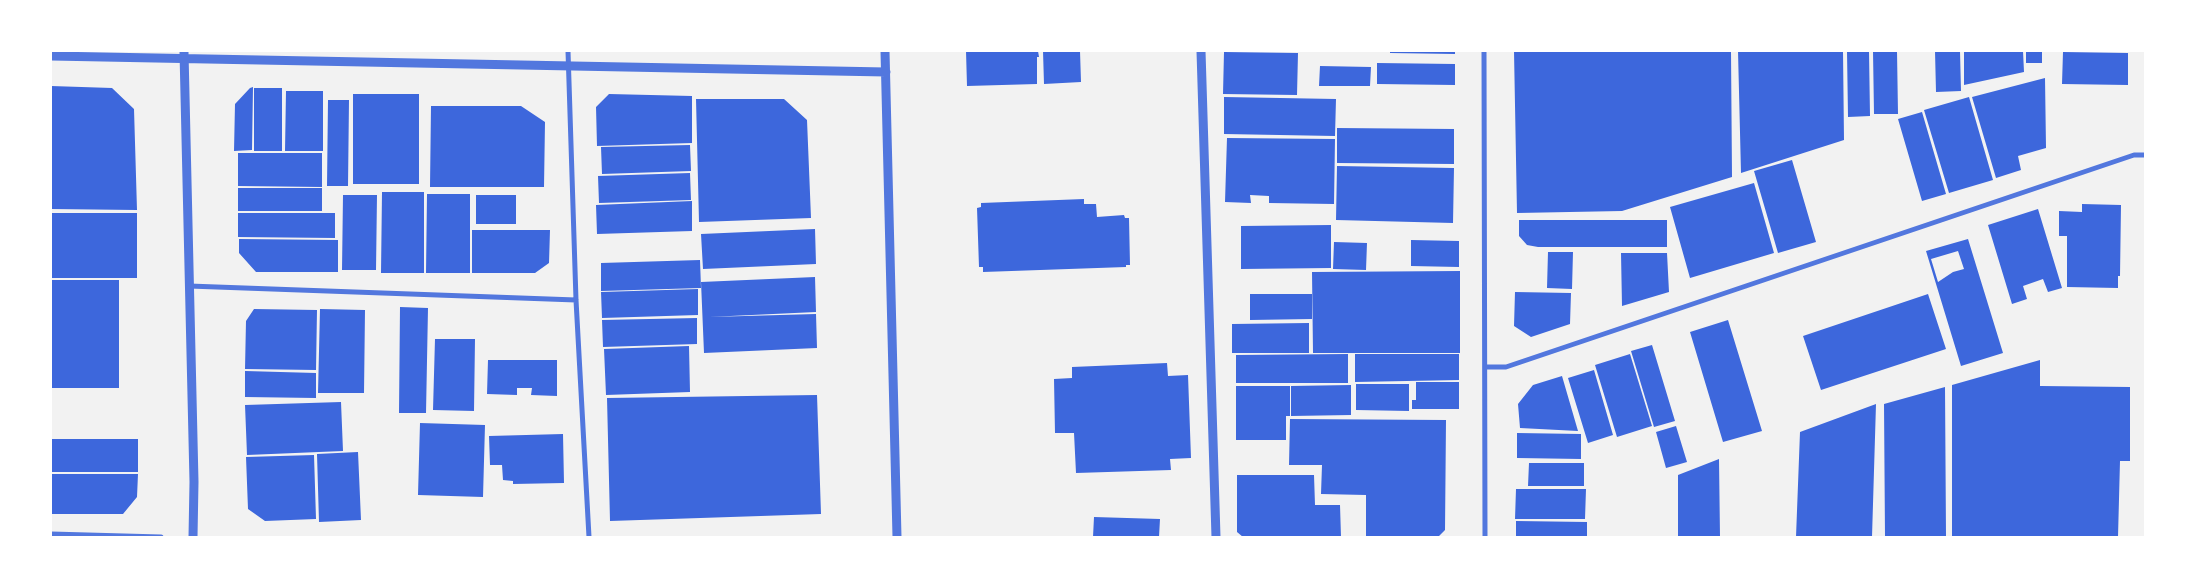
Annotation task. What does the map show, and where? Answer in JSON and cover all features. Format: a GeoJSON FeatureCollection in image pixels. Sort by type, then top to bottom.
{"type":"FeatureCollection","features":[{"type":"Feature","properties":{"kind":"street"},"geometry":{"type":"LineString","coordinates":[[568,51],[576,300],[589,537]]}},
{"type":"Feature","properties":{"kind":"street"},"geometry":{"type":"LineString","coordinates":[[885,51],[897,537]]}},
{"type":"Feature","properties":{"kind":"street"},"geometry":{"type":"LineString","coordinates":[[1201,51],[1216,537]]}},
{"type":"Feature","properties":{"kind":"street"},"geometry":{"type":"LineString","coordinates":[[1484,51],[1485,537]]}},
{"type":"Feature","properties":{"kind":"street"},"geometry":{"type":"LineString","coordinates":[[184,54],[193,537]]}},
{"type":"Feature","properties":{"kind":"street"},"geometry":{"type":"LineString","coordinates":[[51,56],[184,54],[568,66],[886,72]]}},
{"type":"Feature","properties":{"kind":"street"},"geometry":{"type":"LineString","coordinates":[[1486,367],[1506,367],[2134,155],[2145,155]]}},
{"type":"Feature","properties":{"kind":"street"},"geometry":{"type":"LineString","coordinates":[[189,286],[576,300]]}},
{"type":"Feature","properties":{"kind":"street"},"geometry":{"type":"LineString","coordinates":[[51,534],[161,537]]}},
{"type":"Feature","properties":{"kind":"building"},"geometry":{"type":"Polygon","coordinates":[[[966,51],[1038,51],[1037,84],[967,86],[966,51]]]}},
{"type":"Feature","properties":{"kind":"building"},"geometry":{"type":"Polygon","coordinates":[[[1043,51],[1080,51],[1081,82],[1044,84],[1043,51]]]}},
{"type":"Feature","properties":{"kind":"building"},"geometry":{"type":"Polygon","coordinates":[[[1390,51],[1455,51],[1455,54],[1390,53],[1390,51]]]}},
{"type":"Feature","properties":{"kind":"building"},"geometry":{"type":"Polygon","coordinates":[[[1514,51],[1731,51],[1732,177],[1622,211],[1517,213],[1514,51]]]}},
{"type":"Feature","properties":{"kind":"building"},"geometry":{"type":"Polygon","coordinates":[[[1738,51],[1843,51],[1844,140],[1741,173],[1738,51]]]}},
{"type":"Feature","properties":{"kind":"building"},"geometry":{"type":"Polygon","coordinates":[[[1847,51],[1869,51],[1870,116],[1848,117],[1847,51]]]}},
{"type":"Feature","properties":{"kind":"building"},"geometry":{"type":"Polygon","coordinates":[[[1873,51],[1897,51],[1898,114],[1874,114],[1873,51]]]}},
{"type":"Feature","properties":{"kind":"building"},"geometry":{"type":"Polygon","coordinates":[[[1935,51],[1960,51],[1961,91],[1936,92],[1935,51]]]}},
{"type":"Feature","properties":{"kind":"building"},"geometry":{"type":"Polygon","coordinates":[[[1964,51],[2023,51],[2024,72],[1964,85],[1964,51]]]}},
{"type":"Feature","properties":{"kind":"building"},"geometry":{"type":"Polygon","coordinates":[[[2026,51],[2042,51],[2042,63],[2026,63],[2026,51]]]}},
{"type":"Feature","properties":{"kind":"building"},"geometry":{"type":"Polygon","coordinates":[[[1224,52],[1298,53],[1297,95],[1223,94],[1224,52]]]}},
{"type":"Feature","properties":{"kind":"building"},"geometry":{"type":"Polygon","coordinates":[[[2063,52],[2128,53],[2128,85],[2062,84],[2063,52]]]}},
{"type":"Feature","properties":{"kind":"building"},"geometry":{"type":"Polygon","coordinates":[[[1377,63],[1455,64],[1455,85],[1377,84],[1377,63]]]}},
{"type":"Feature","properties":{"kind":"building"},"geometry":{"type":"Polygon","coordinates":[[[1320,66],[1371,67],[1370,86],[1319,86],[1320,66]]]}},
{"type":"Feature","properties":{"kind":"building"},"geometry":{"type":"Polygon","coordinates":[[[2045,78],[2046,148],[2018,156],[2021,170],[1996,178],[1972,97],[2045,78]]]}},
{"type":"Feature","properties":{"kind":"building"},"geometry":{"type":"Polygon","coordinates":[[[51,86],[112,88],[134,109],[137,210],[51,209],[51,86]]]}},
{"type":"Feature","properties":{"kind":"building"},"geometry":{"type":"Polygon","coordinates":[[[253,87],[252,150],[234,151],[235,104],[253,87]]]}},
{"type":"Feature","properties":{"kind":"building"},"geometry":{"type":"Polygon","coordinates":[[[254,88],[282,88],[282,151],[254,151],[254,88]]]}},
{"type":"Feature","properties":{"kind":"building"},"geometry":{"type":"Polygon","coordinates":[[[286,91],[323,91],[323,151],[285,151],[286,91]]]}},
{"type":"Feature","properties":{"kind":"building"},"geometry":{"type":"Polygon","coordinates":[[[353,94],[419,94],[419,184],[353,184],[353,94]]]}},
{"type":"Feature","properties":{"kind":"building"},"geometry":{"type":"Polygon","coordinates":[[[609,94],[692,96],[692,143],[597,146],[596,107],[609,94]]]}},
{"type":"Feature","properties":{"kind":"building"},"geometry":{"type":"Polygon","coordinates":[[[1224,97],[1336,99],[1335,136],[1224,134],[1224,97]]]}},
{"type":"Feature","properties":{"kind":"building"},"geometry":{"type":"Polygon","coordinates":[[[1969,97],[1993,180],[1949,193],[1924,110],[1969,97]]]}},
{"type":"Feature","properties":{"kind":"building"},"geometry":{"type":"Polygon","coordinates":[[[696,99],[784,99],[807,120],[811,218],[699,222],[696,99]]]}},
{"type":"Feature","properties":{"kind":"building"},"geometry":{"type":"Polygon","coordinates":[[[328,100],[349,100],[348,186],[327,186],[328,100]]]}},
{"type":"Feature","properties":{"kind":"building"},"geometry":{"type":"Polygon","coordinates":[[[431,106],[521,106],[545,122],[544,187],[430,187],[431,106]]]}},
{"type":"Feature","properties":{"kind":"building"},"geometry":{"type":"Polygon","coordinates":[[[1922,112],[1946,194],[1922,201],[1898,119],[1922,112]]]}},
{"type":"Feature","properties":{"kind":"building"},"geometry":{"type":"Polygon","coordinates":[[[1337,128],[1454,129],[1454,164],[1337,163],[1337,128]]]}},
{"type":"Feature","properties":{"kind":"building"},"geometry":{"type":"Polygon","coordinates":[[[1227,138],[1335,139],[1334,204],[1269,203],[1269,196],[1250,195],[1251,203],[1225,202],[1227,138]]]}},
{"type":"Feature","properties":{"kind":"building"},"geometry":{"type":"Polygon","coordinates":[[[690,145],[691,171],[602,174],[601,147],[690,145]]]}},
{"type":"Feature","properties":{"kind":"building"},"geometry":{"type":"Polygon","coordinates":[[[238,153],[322,153],[322,187],[238,186],[238,153]]]}},
{"type":"Feature","properties":{"kind":"building"},"geometry":{"type":"Polygon","coordinates":[[[1792,160],[1816,242],[1778,253],[1754,171],[1792,160]]]}},
{"type":"Feature","properties":{"kind":"building"},"geometry":{"type":"Polygon","coordinates":[[[1337,166],[1454,168],[1453,223],[1336,220],[1337,166]]]}},
{"type":"Feature","properties":{"kind":"building"},"geometry":{"type":"Polygon","coordinates":[[[690,173],[691,200],[599,203],[598,176],[690,173]]]}},
{"type":"Feature","properties":{"kind":"building"},"geometry":{"type":"Polygon","coordinates":[[[1754,183],[1774,253],[1690,278],[1670,207],[1754,183]]]}},
{"type":"Feature","properties":{"kind":"building"},"geometry":{"type":"Polygon","coordinates":[[[238,188],[322,188],[322,211],[238,211],[238,188]]]}},
{"type":"Feature","properties":{"kind":"building"},"geometry":{"type":"Polygon","coordinates":[[[382,192],[424,192],[424,273],[381,273],[382,192]]]}},
{"type":"Feature","properties":{"kind":"building"},"geometry":{"type":"Polygon","coordinates":[[[427,194],[470,194],[470,273],[426,273],[427,194]]]}},
{"type":"Feature","properties":{"kind":"building"},"geometry":{"type":"Polygon","coordinates":[[[343,195],[377,195],[376,270],[342,270],[343,195]]]}},
{"type":"Feature","properties":{"kind":"building"},"geometry":{"type":"Polygon","coordinates":[[[476,195],[516,195],[516,224],[476,224],[476,195]]]}},
{"type":"Feature","properties":{"kind":"building"},"geometry":{"type":"Polygon","coordinates":[[[1084,199],[1084,204],[1096,204],[1097,217],[1124,215],[1125,218],[1129,218],[1130,265],[1126,265],[1126,267],[983,272],[983,267],[979,267],[977,208],[981,207],[981,203],[1084,199]]]}},
{"type":"Feature","properties":{"kind":"building"},"geometry":{"type":"Polygon","coordinates":[[[692,201],[692,231],[597,234],[596,205],[692,201]]]}},
{"type":"Feature","properties":{"kind":"building"},"geometry":{"type":"Polygon","coordinates":[[[2082,204],[2121,205],[2120,276],[2118,276],[2118,288],[2067,287],[2067,236],[2059,236],[2059,211],[2082,212],[2082,204]]]}},
{"type":"Feature","properties":{"kind":"building"},"geometry":{"type":"Polygon","coordinates":[[[2038,209],[2062,288],[2048,292],[2043,279],[2023,286],[2027,299],[2012,304],[1988,225],[2038,209]]]}},
{"type":"Feature","properties":{"kind":"building"},"geometry":{"type":"Polygon","coordinates":[[[51,213],[137,213],[137,278],[51,278],[51,213]]]}},
{"type":"Feature","properties":{"kind":"building"},"geometry":{"type":"Polygon","coordinates":[[[238,213],[335,213],[335,238],[238,237],[238,213]]]}},
{"type":"Feature","properties":{"kind":"building"},"geometry":{"type":"Polygon","coordinates":[[[1519,220],[1667,220],[1667,247],[1538,247],[1527,245],[1519,236],[1519,220]]]}},
{"type":"Feature","properties":{"kind":"building"},"geometry":{"type":"Polygon","coordinates":[[[1331,225],[1331,268],[1241,269],[1241,226],[1331,225]]]}},
{"type":"Feature","properties":{"kind":"building"},"geometry":{"type":"Polygon","coordinates":[[[815,229],[816,264],[703,269],[701,234],[815,229]]]}},
{"type":"Feature","properties":{"kind":"building"},"geometry":{"type":"Polygon","coordinates":[[[472,230],[550,230],[549,263],[535,273],[472,273],[472,230]]]}},
{"type":"Feature","properties":{"kind":"building"},"geometry":{"type":"Polygon","coordinates":[[[239,239],[338,240],[338,272],[256,272],[239,253],[239,239]]]}},
{"type":"Feature","properties":{"kind":"building"},"geometry":{"type":"Polygon","coordinates":[[[1968,239],[2003,353],[1961,366],[1926,251],[1968,239]],[[1958,251],[1931,259],[1938,282],[1953,272],[1964,269],[1958,251]]]}},
{"type":"Feature","properties":{"kind":"building"},"geometry":{"type":"Polygon","coordinates":[[[1411,240],[1459,241],[1459,267],[1411,266],[1411,240]]]}},
{"type":"Feature","properties":{"kind":"building"},"geometry":{"type":"Polygon","coordinates":[[[1334,242],[1367,243],[1366,270],[1333,269],[1334,242]]]}},
{"type":"Feature","properties":{"kind":"building"},"geometry":{"type":"Polygon","coordinates":[[[1548,252],[1573,252],[1572,289],[1547,288],[1548,252]]]}},
{"type":"Feature","properties":{"kind":"building"},"geometry":{"type":"Polygon","coordinates":[[[1621,253],[1667,253],[1669,292],[1622,306],[1621,253]]]}},
{"type":"Feature","properties":{"kind":"building"},"geometry":{"type":"Polygon","coordinates":[[[700,260],[701,288],[601,291],[601,263],[700,260]]]}},
{"type":"Feature","properties":{"kind":"building"},"geometry":{"type":"Polygon","coordinates":[[[1460,271],[1460,353],[1313,353],[1312,272],[1460,271]]]}},
{"type":"Feature","properties":{"kind":"building"},"geometry":{"type":"Polygon","coordinates":[[[815,277],[816,312],[709,317],[816,314],[817,348],[704,353],[701,282],[815,277]]]}},
{"type":"Feature","properties":{"kind":"building"},"geometry":{"type":"Polygon","coordinates":[[[51,280],[119,280],[119,388],[51,388],[51,280]]]}},
{"type":"Feature","properties":{"kind":"building"},"geometry":{"type":"Polygon","coordinates":[[[698,289],[698,315],[602,318],[601,292],[698,289]]]}},
{"type":"Feature","properties":{"kind":"building"},"geometry":{"type":"Polygon","coordinates":[[[1515,292],[1571,293],[1570,324],[1531,337],[1514,326],[1515,292]]]}},
{"type":"Feature","properties":{"kind":"building"},"geometry":{"type":"Polygon","coordinates":[[[1250,294],[1312,294],[1312,319],[1250,320],[1250,294]]]}},
{"type":"Feature","properties":{"kind":"building"},"geometry":{"type":"Polygon","coordinates":[[[1928,294],[1946,349],[1821,390],[1803,336],[1928,294]]]}},
{"type":"Feature","properties":{"kind":"building"},"geometry":{"type":"Polygon","coordinates":[[[400,307],[428,308],[426,413],[399,413],[400,307]]]}},
{"type":"Feature","properties":{"kind":"building"},"geometry":{"type":"Polygon","coordinates":[[[254,309],[317,310],[316,370],[245,369],[246,321],[254,309]]]}},
{"type":"Feature","properties":{"kind":"building"},"geometry":{"type":"Polygon","coordinates":[[[320,309],[365,310],[364,393],[318,393],[320,309]]]}},
{"type":"Feature","properties":{"kind":"building"},"geometry":{"type":"Polygon","coordinates":[[[697,318],[697,344],[603,347],[602,320],[697,318]]]}},
{"type":"Feature","properties":{"kind":"building"},"geometry":{"type":"Polygon","coordinates":[[[1728,320],[1762,431],[1723,442],[1690,332],[1728,320]]]}},
{"type":"Feature","properties":{"kind":"building"},"geometry":{"type":"Polygon","coordinates":[[[1309,323],[1309,353],[1232,353],[1232,324],[1309,323]]]}},
{"type":"Feature","properties":{"kind":"building"},"geometry":{"type":"Polygon","coordinates":[[[435,339],[475,339],[474,411],[433,410],[435,339]]]}},
{"type":"Feature","properties":{"kind":"building"},"geometry":{"type":"Polygon","coordinates":[[[1652,345],[1675,421],[1654,427],[1631,351],[1652,345]]]}},
{"type":"Feature","properties":{"kind":"building"},"geometry":{"type":"Polygon","coordinates":[[[689,346],[690,392],[606,395],[604,349],[689,346]]]}},
{"type":"Feature","properties":{"kind":"building"},"geometry":{"type":"Polygon","coordinates":[[[1348,354],[1348,383],[1236,383],[1236,355],[1348,354]]]}},
{"type":"Feature","properties":{"kind":"building"},"geometry":{"type":"Polygon","coordinates":[[[1355,354],[1459,354],[1459,380],[1355,382],[1355,354]]]}},
{"type":"Feature","properties":{"kind":"building"},"geometry":{"type":"Polygon","coordinates":[[[1630,354],[1652,426],[1617,437],[1595,365],[1630,354]]]}},
{"type":"Feature","properties":{"kind":"building"},"geometry":{"type":"Polygon","coordinates":[[[488,360],[557,360],[557,396],[531,395],[532,388],[517,388],[517,395],[487,394],[488,360]]]}},
{"type":"Feature","properties":{"kind":"building"},"geometry":{"type":"Polygon","coordinates":[[[2040,360],[2040,386],[2130,387],[2130,461],[2120,461],[2118,537],[1952,537],[1952,385],[2040,360]]]}},
{"type":"Feature","properties":{"kind":"building"},"geometry":{"type":"Polygon","coordinates":[[[1167,363],[1168,376],[1188,375],[1191,458],[1170,459],[1171,470],[1076,473],[1074,433],[1055,433],[1054,379],[1072,378],[1072,367],[1167,363]]]}},
{"type":"Feature","properties":{"kind":"building"},"geometry":{"type":"Polygon","coordinates":[[[1594,370],[1613,435],[1588,443],[1568,378],[1594,370]]]}},
{"type":"Feature","properties":{"kind":"building"},"geometry":{"type":"Polygon","coordinates":[[[245,371],[316,373],[316,398],[245,397],[245,371]]]}},
{"type":"Feature","properties":{"kind":"building"},"geometry":{"type":"Polygon","coordinates":[[[1562,376],[1578,431],[1520,428],[1518,404],[1533,385],[1562,376]]]}},
{"type":"Feature","properties":{"kind":"building"},"geometry":{"type":"Polygon","coordinates":[[[1416,382],[1459,382],[1459,409],[1412,409],[1412,400],[1416,400],[1416,382]]]}},
{"type":"Feature","properties":{"kind":"building"},"geometry":{"type":"Polygon","coordinates":[[[1356,384],[1409,384],[1409,411],[1356,410],[1356,384]]]}},
{"type":"Feature","properties":{"kind":"building"},"geometry":{"type":"Polygon","coordinates":[[[1351,385],[1351,415],[1291,416],[1291,386],[1351,385]]]}},
{"type":"Feature","properties":{"kind":"building"},"geometry":{"type":"Polygon","coordinates":[[[1236,386],[1290,386],[1290,416],[1286,416],[1286,440],[1236,440],[1236,386]]]}},
{"type":"Feature","properties":{"kind":"building"},"geometry":{"type":"Polygon","coordinates":[[[1945,387],[1946,537],[1885,537],[1884,404],[1945,387]]]}},
{"type":"Feature","properties":{"kind":"building"},"geometry":{"type":"Polygon","coordinates":[[[817,395],[821,514],[610,521],[607,398],[817,395]]]}},
{"type":"Feature","properties":{"kind":"building"},"geometry":{"type":"Polygon","coordinates":[[[341,402],[343,451],[247,455],[245,405],[341,402]]]}},
{"type":"Feature","properties":{"kind":"building"},"geometry":{"type":"Polygon","coordinates":[[[1876,404],[1872,537],[1796,537],[1800,432],[1876,404]]]}},
{"type":"Feature","properties":{"kind":"building"},"geometry":{"type":"Polygon","coordinates":[[[1290,419],[1446,420],[1445,530],[1438,537],[1366,537],[1366,495],[1321,494],[1322,465],[1289,465],[1290,419]]]}},
{"type":"Feature","properties":{"kind":"building"},"geometry":{"type":"Polygon","coordinates":[[[420,423],[485,425],[483,497],[418,495],[420,423]]]}},
{"type":"Feature","properties":{"kind":"building"},"geometry":{"type":"Polygon","coordinates":[[[1676,426],[1687,462],[1666,468],[1656,432],[1676,426]]]}},
{"type":"Feature","properties":{"kind":"building"},"geometry":{"type":"Polygon","coordinates":[[[1517,433],[1581,434],[1581,459],[1517,458],[1517,433]]]}},
{"type":"Feature","properties":{"kind":"building"},"geometry":{"type":"Polygon","coordinates":[[[563,434],[564,483],[513,484],[513,481],[503,480],[502,465],[490,465],[489,436],[563,434]]]}},
{"type":"Feature","properties":{"kind":"building"},"geometry":{"type":"Polygon","coordinates":[[[51,439],[138,439],[138,472],[51,472],[51,439]]]}},
{"type":"Feature","properties":{"kind":"building"},"geometry":{"type":"Polygon","coordinates":[[[358,452],[361,520],[319,522],[317,454],[358,452]]]}},
{"type":"Feature","properties":{"kind":"building"},"geometry":{"type":"Polygon","coordinates":[[[314,455],[316,519],[265,521],[248,509],[246,457],[314,455]]]}},
{"type":"Feature","properties":{"kind":"building"},"geometry":{"type":"Polygon","coordinates":[[[1719,459],[1720,537],[1678,537],[1678,475],[1719,459]]]}},
{"type":"Feature","properties":{"kind":"building"},"geometry":{"type":"Polygon","coordinates":[[[1529,463],[1584,463],[1584,486],[1528,486],[1529,463]]]}},
{"type":"Feature","properties":{"kind":"building"},"geometry":{"type":"Polygon","coordinates":[[[51,474],[138,474],[137,497],[123,514],[51,514],[51,474]]]}},
{"type":"Feature","properties":{"kind":"building"},"geometry":{"type":"Polygon","coordinates":[[[1237,475],[1314,475],[1315,505],[1340,505],[1341,537],[1243,537],[1237,532],[1237,475]]]}},
{"type":"Feature","properties":{"kind":"building"},"geometry":{"type":"Polygon","coordinates":[[[1516,489],[1586,489],[1585,519],[1515,519],[1516,489]]]}},
{"type":"Feature","properties":{"kind":"building"},"geometry":{"type":"Polygon","coordinates":[[[1094,517],[1160,519],[1159,537],[1093,537],[1094,517]]]}},
{"type":"Feature","properties":{"kind":"building"},"geometry":{"type":"Polygon","coordinates":[[[1516,521],[1587,522],[1587,537],[1516,537],[1516,521]]]}}]}
